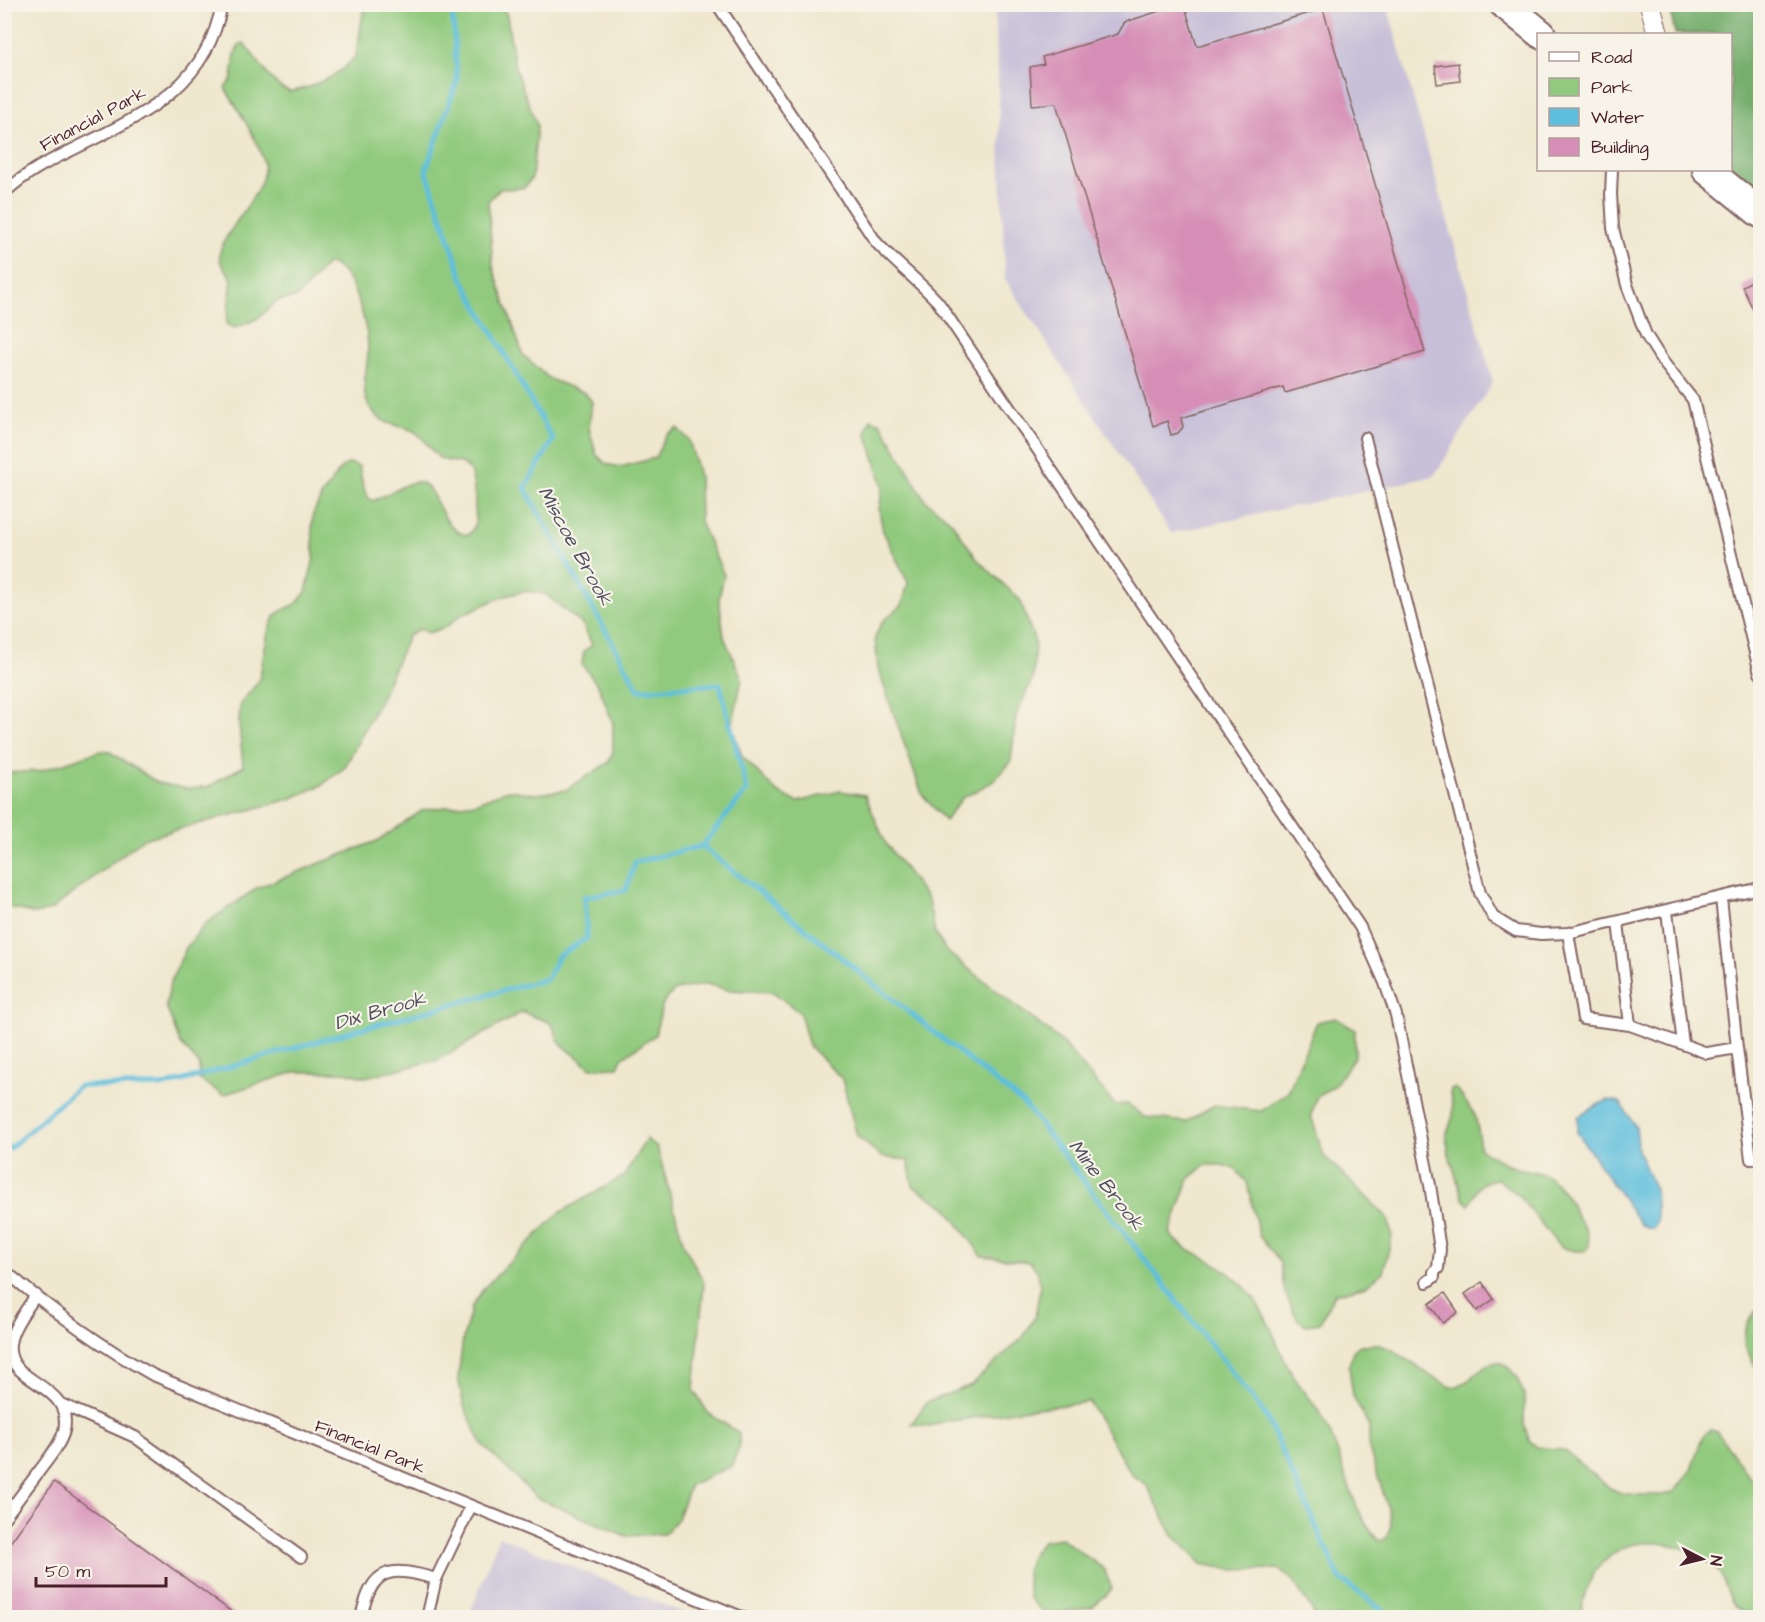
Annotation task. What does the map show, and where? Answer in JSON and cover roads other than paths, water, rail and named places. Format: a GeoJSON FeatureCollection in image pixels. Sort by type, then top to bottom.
{"type":"FeatureCollection","features":[{"type":"Feature","properties":{"kind":"main road"},"geometry":{"type":"LineString","coordinates":[[1504,4],[1539,33]]}},
{"type":"Feature","properties":{"kind":"main road"},"geometry":{"type":"LineString","coordinates":[[1708,171],[1761,213]]}},
{"type":"Feature","properties":{"kind":"street"},"geometry":{"type":"LineString","coordinates":[[1650,4],[1658,33]]}},
{"type":"Feature","properties":{"kind":"lane","name":"Financial Park"},"geometry":{"type":"LineString","coordinates":[[4,193],[32,170],[139,116],[172,92],[199,64],[216,29],[222,4]]}},
{"type":"Feature","properties":{"kind":"lane"},"geometry":{"type":"LineString","coordinates":[[717,4],[876,242],[938,302],[1360,927],[1385,983],[1396,1015],[1430,1185],[1440,1249],[1438,1268],[1434,1272],[1434,1277],[1427,1282]]}},
{"type":"Feature","properties":{"kind":"lane"},"geometry":{"type":"LineString","coordinates":[[1612,171],[1613,228],[1627,285],[1646,335],[1663,362],[1693,400],[1761,673]]}},
{"type":"Feature","properties":{"kind":"lane"},"geometry":{"type":"LineString","coordinates":[[1365,438],[1480,893],[1493,917],[1516,931],[1542,934],[1568,933],[1761,888]]}},
{"type":"Feature","properties":{"kind":"lane"},"geometry":{"type":"LineString","coordinates":[[1721,898],[1751,1160],[1761,1158]]}},
{"type":"Feature","properties":{"kind":"lane"},"geometry":{"type":"LineString","coordinates":[[1667,911],[1683,1044]]}},
{"type":"Feature","properties":{"kind":"lane"},"geometry":{"type":"LineString","coordinates":[[1618,922],[1630,1025]]}},
{"type":"Feature","properties":{"kind":"lane"},"geometry":{"type":"LineString","coordinates":[[1568,933],[1583,1019],[1630,1025],[1707,1053],[1737,1048]]}},
{"type":"Feature","properties":{"kind":"lane","name":"Financial Park"},"geometry":{"type":"LineString","coordinates":[[4,1270],[108,1348],[153,1375],[744,1617]]}},
{"type":"Feature","properties":{"kind":"lane"},"geometry":{"type":"LineString","coordinates":[[36,1295],[10,1342],[10,1357],[20,1370],[61,1404],[135,1437],[301,1557]]}},
{"type":"Feature","properties":{"kind":"lane"},"geometry":{"type":"LineString","coordinates":[[4,1518],[57,1447],[64,1431],[61,1404]]}},
{"type":"Feature","properties":{"kind":"lane"},"geometry":{"type":"LineString","coordinates":[[427,1617],[436,1579],[471,1506]]}},
{"type":"Feature","properties":{"kind":"lane"},"geometry":{"type":"LineString","coordinates":[[361,1617],[365,1601],[376,1579],[396,1570],[436,1579]]}},
{"type":"Feature","properties":{"kind":"water"},"geometry":{"type":"Polygon","coordinates":[[[1609,1100],[1620,1102],[1636,1127],[1638,1150],[1655,1190],[1657,1220],[1654,1228],[1641,1225],[1577,1132],[1578,1117],[1609,1100]]]}},
{"type":"Feature","properties":{"kind":"waterway","name":"Miscoe Brook"},"geometry":{"type":"LineString","coordinates":[[452,4],[457,81],[426,170],[463,280],[553,440],[525,488],[639,690],[720,684],[747,790],[702,846]]}},
{"type":"Feature","properties":{"kind":"waterway","name":"Mine Brook"},"geometry":{"type":"LineString","coordinates":[[702,846],[1025,1105],[1266,1416],[1340,1579],[1394,1618]]}},
{"type":"Feature","properties":{"kind":"waterway","name":"Dix Brook"},"geometry":{"type":"LineString","coordinates":[[4,1147],[10,1148],[79,1086],[164,1086],[353,1031],[547,979],[558,956],[587,938],[584,897],[626,890],[635,862],[702,846]]}}]}
